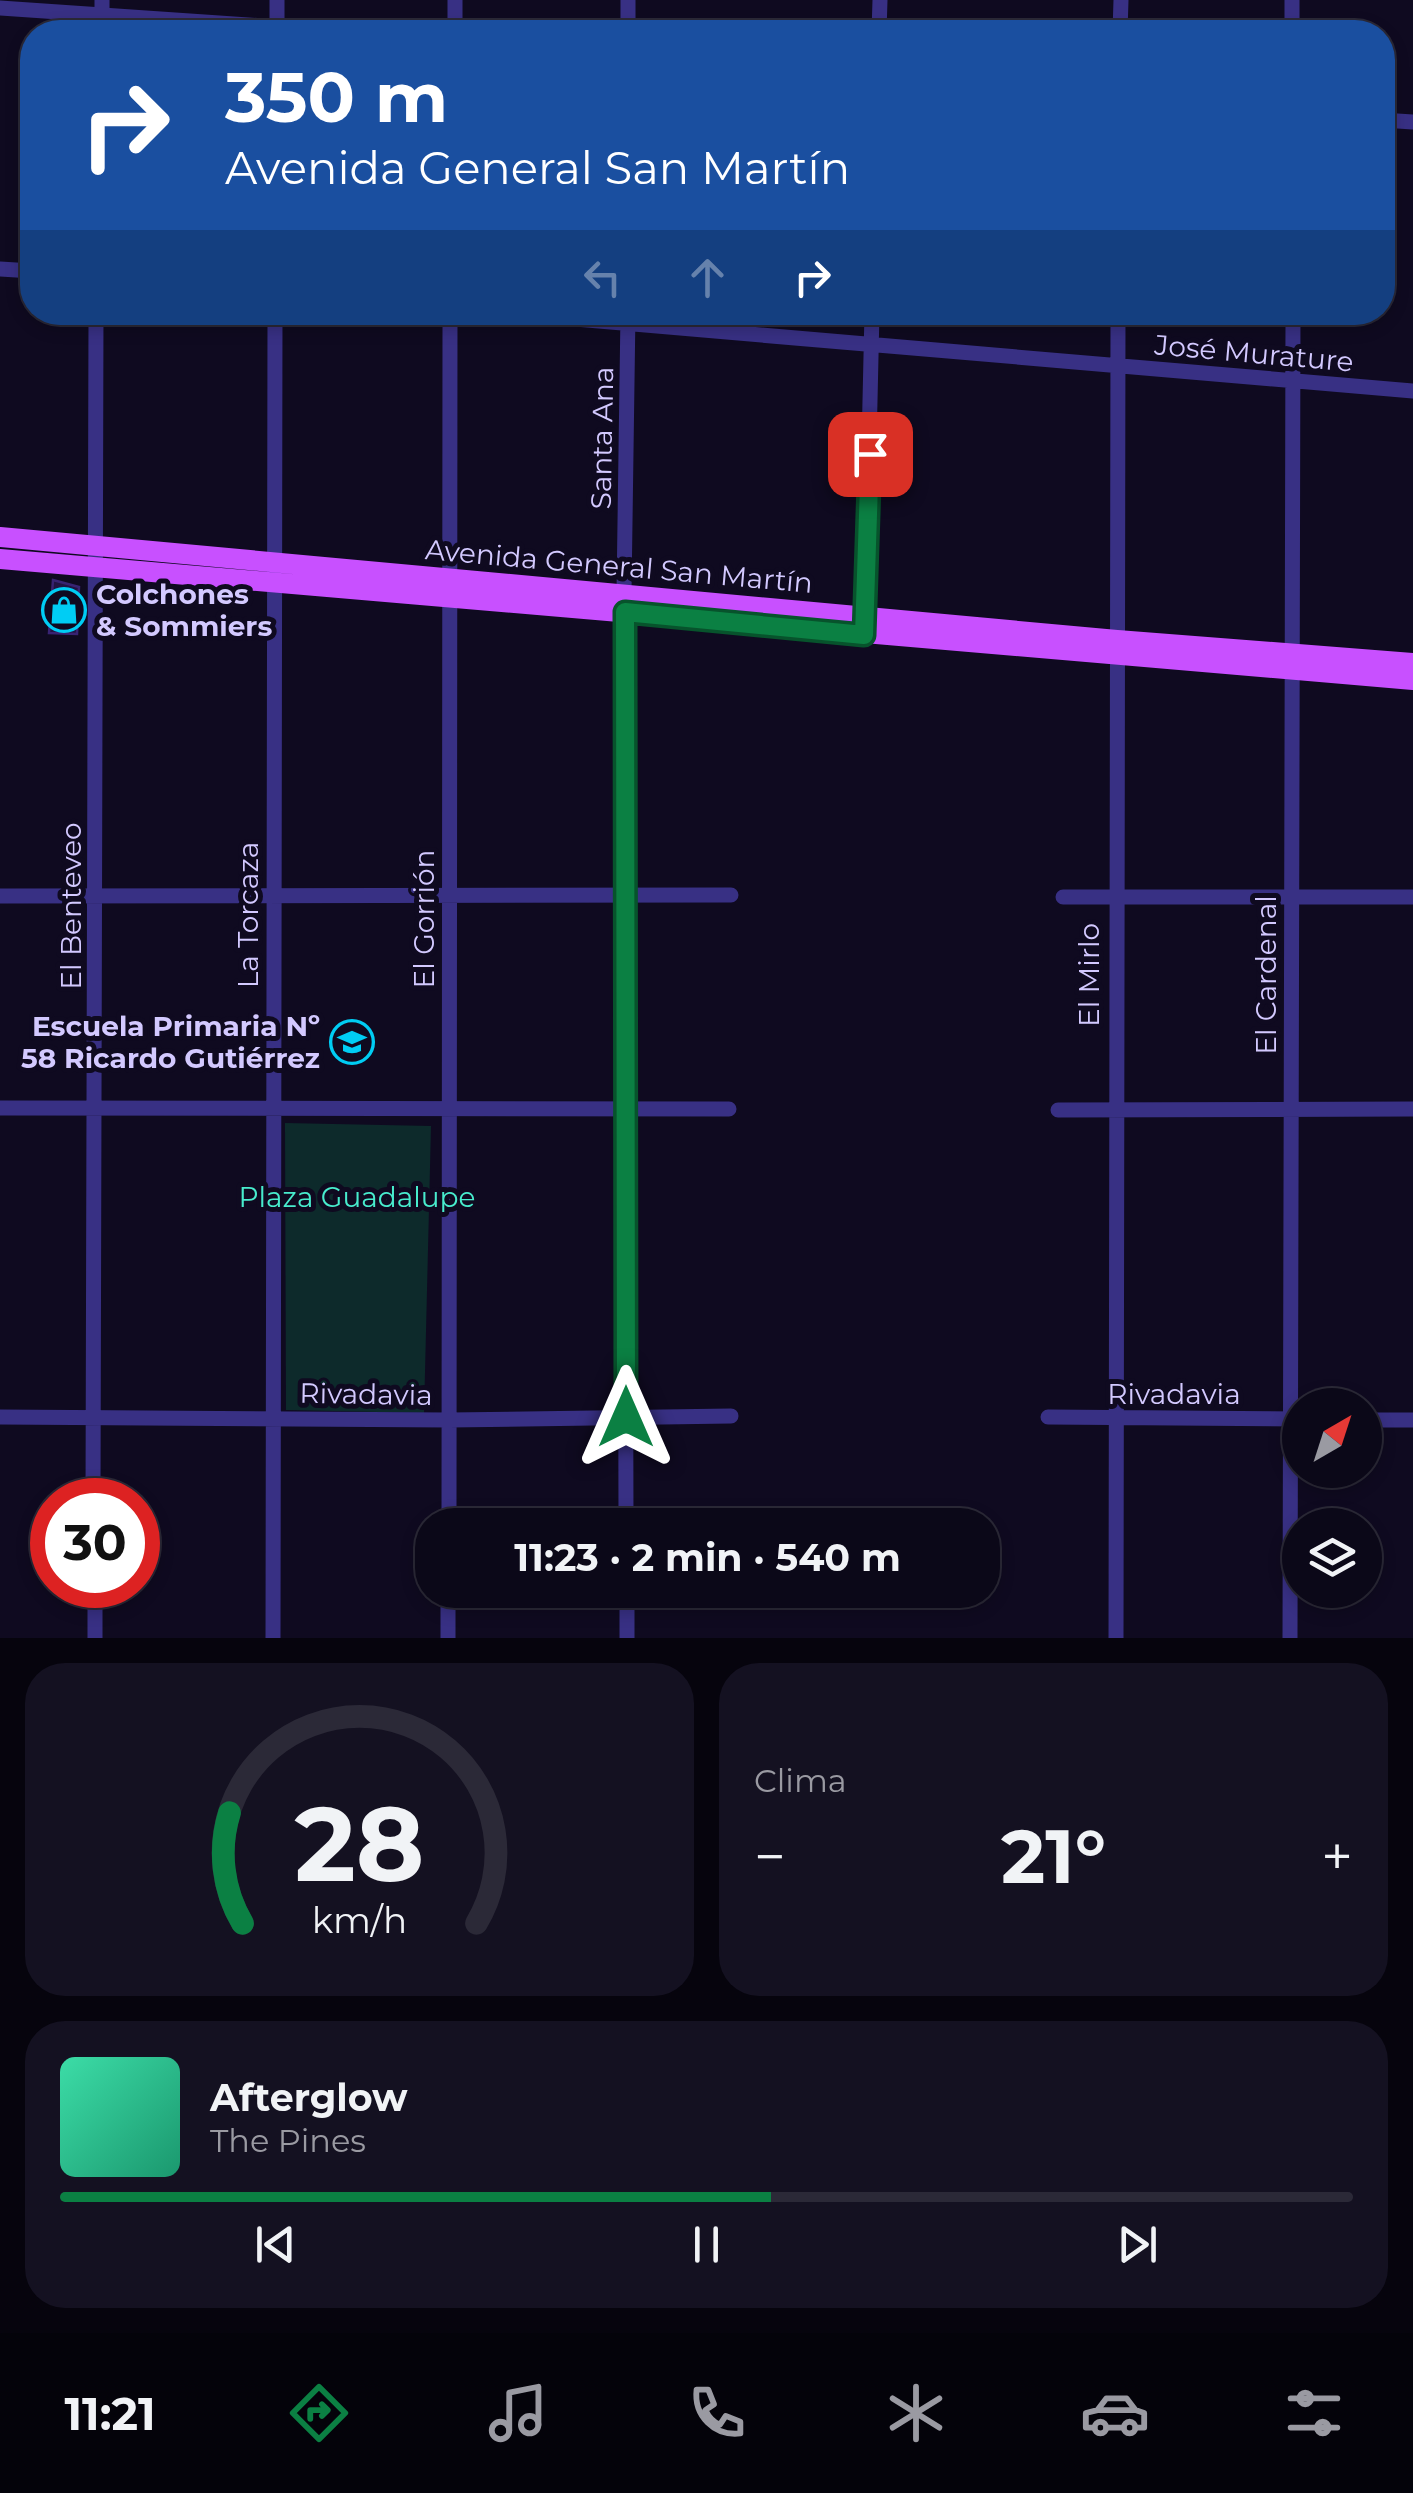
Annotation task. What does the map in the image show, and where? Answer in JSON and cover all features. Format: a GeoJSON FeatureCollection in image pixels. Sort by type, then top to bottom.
{"type":"FeatureCollection","features":[{"type":"Feature","properties":{"kind":"main road","name":"Avenida General San Martín"},"geometry":{"type":"LineString","coordinates":[[0,537],[94,544],[274,573]]}},
{"type":"Feature","properties":{"kind":"main road","name":"Avenida General San Martín"},"geometry":{"type":"LineString","coordinates":[[0,558],[96,568],[274,573],[624,602],[1292,662],[1413,680]]}},
{"type":"Feature","properties":{"kind":"main road","name":"Avenida General San Martín"},"geometry":{"type":"LineString","coordinates":[[1292,662],[1413,663]]}},
{"type":"Feature","properties":{"kind":"street"},"geometry":{"type":"LineString","coordinates":[[0,8],[102,7],[205,20]]}},
{"type":"Feature","properties":{"kind":"street","name":"El Benteveo"},"geometry":{"type":"LineString","coordinates":[[93,1478],[96,325]]}},
{"type":"Feature","properties":{"kind":"street","name":"La Torcaza"},"geometry":{"type":"LineString","coordinates":[[273,1638],[276,325]]}},
{"type":"Feature","properties":{"kind":"street","name":"El Gorrión"},"geometry":{"type":"LineString","coordinates":[[449,1508],[450,325]]}},
{"type":"Feature","properties":{"kind":"street","name":"Santa Ana"},"geometry":{"type":"LineString","coordinates":[[626,1508],[624,602],[628,325]]}},
{"type":"Feature","properties":{"kind":"street","name":"José Murature"},"geometry":{"type":"LineString","coordinates":[[695,325],[872,346],[1413,391]]}},
{"type":"Feature","properties":{"kind":"street"},"geometry":{"type":"LineString","coordinates":[[865,626],[872,325]]}},
{"type":"Feature","properties":{"kind":"street","name":"El Mirlo"},"geometry":{"type":"LineString","coordinates":[[1116,1638],[1119,1419],[1114,896],[1118,325]]}},
{"type":"Feature","properties":{"kind":"street","name":"El Cardenal"},"geometry":{"type":"LineString","coordinates":[[1292,325],[1290,1110],[1295,1388]]}},
{"type":"Feature","properties":{"kind":"street"},"geometry":{"type":"LineString","coordinates":[[0,896],[731,896]]}},
{"type":"Feature","properties":{"kind":"street"},"geometry":{"type":"LineString","coordinates":[[1063,898],[1413,897]]}},
{"type":"Feature","properties":{"kind":"street"},"geometry":{"type":"LineString","coordinates":[[0,1108],[728,1109]]}},
{"type":"Feature","properties":{"kind":"street"},"geometry":{"type":"LineString","coordinates":[[1058,1110],[1413,1109]]}},
{"type":"Feature","properties":{"kind":"street","name":"Rivadavia"},"geometry":{"type":"LineString","coordinates":[[0,1417],[449,1420],[731,1416]]}},
{"type":"Feature","properties":{"kind":"street","name":"Rivadavia"},"geometry":{"type":"LineString","coordinates":[[1048,1417],[1282,1419]]}},
{"type":"Feature","properties":{"kind":"street"},"geometry":{"type":"LineString","coordinates":[[1382,1420],[1413,1420]]}},
{"type":"Feature","properties":{"kind":"street","name":"El Cardenal"},"geometry":{"type":"LineString","coordinates":[[1290,1638],[1294,1488]]}},
{"type":"Feature","properties":{"kind":"street"},"geometry":{"type":"LineString","coordinates":[[94,1608],[95,1638]]}},
{"type":"Feature","properties":{"kind":"street"},"geometry":{"type":"LineString","coordinates":[[448,1608],[448,1638]]}},
{"type":"Feature","properties":{"kind":"street"},"geometry":{"type":"LineString","coordinates":[[627,1608],[627,1638]]}},
{"type":"Feature","properties":{"kind":"green space","name":"Plaza Guadalupe"},"geometry":{"type":"Polygon","coordinates":[[[285,1123],[431,1126],[424,1413],[286,1410],[285,1123]]]}},
{"type":"Feature","properties":{"kind":"building","name":"Colchones & Sommiers"},"geometry":{"type":"Polygon","coordinates":[[[53,580],[79,587],[77,634],[49,633],[53,580]]]}},
{"type":"Feature","properties":{"kind":"place","name":"Colchones & Sommiers"},"geometry":{"type":"Point","coordinates":[64,610]}},
{"type":"Feature","properties":{"kind":"place","name":"Escuela Primaria Nº 58 Ricardo Gutiérrez"},"geometry":{"type":"Point","coordinates":[352,1042]}},
{"type":"Feature","properties":{"kind":"route"},"geometry":{"type":"LineString","coordinates":[[626,1417],[625,612],[864,635],[870,454]]}}]}
